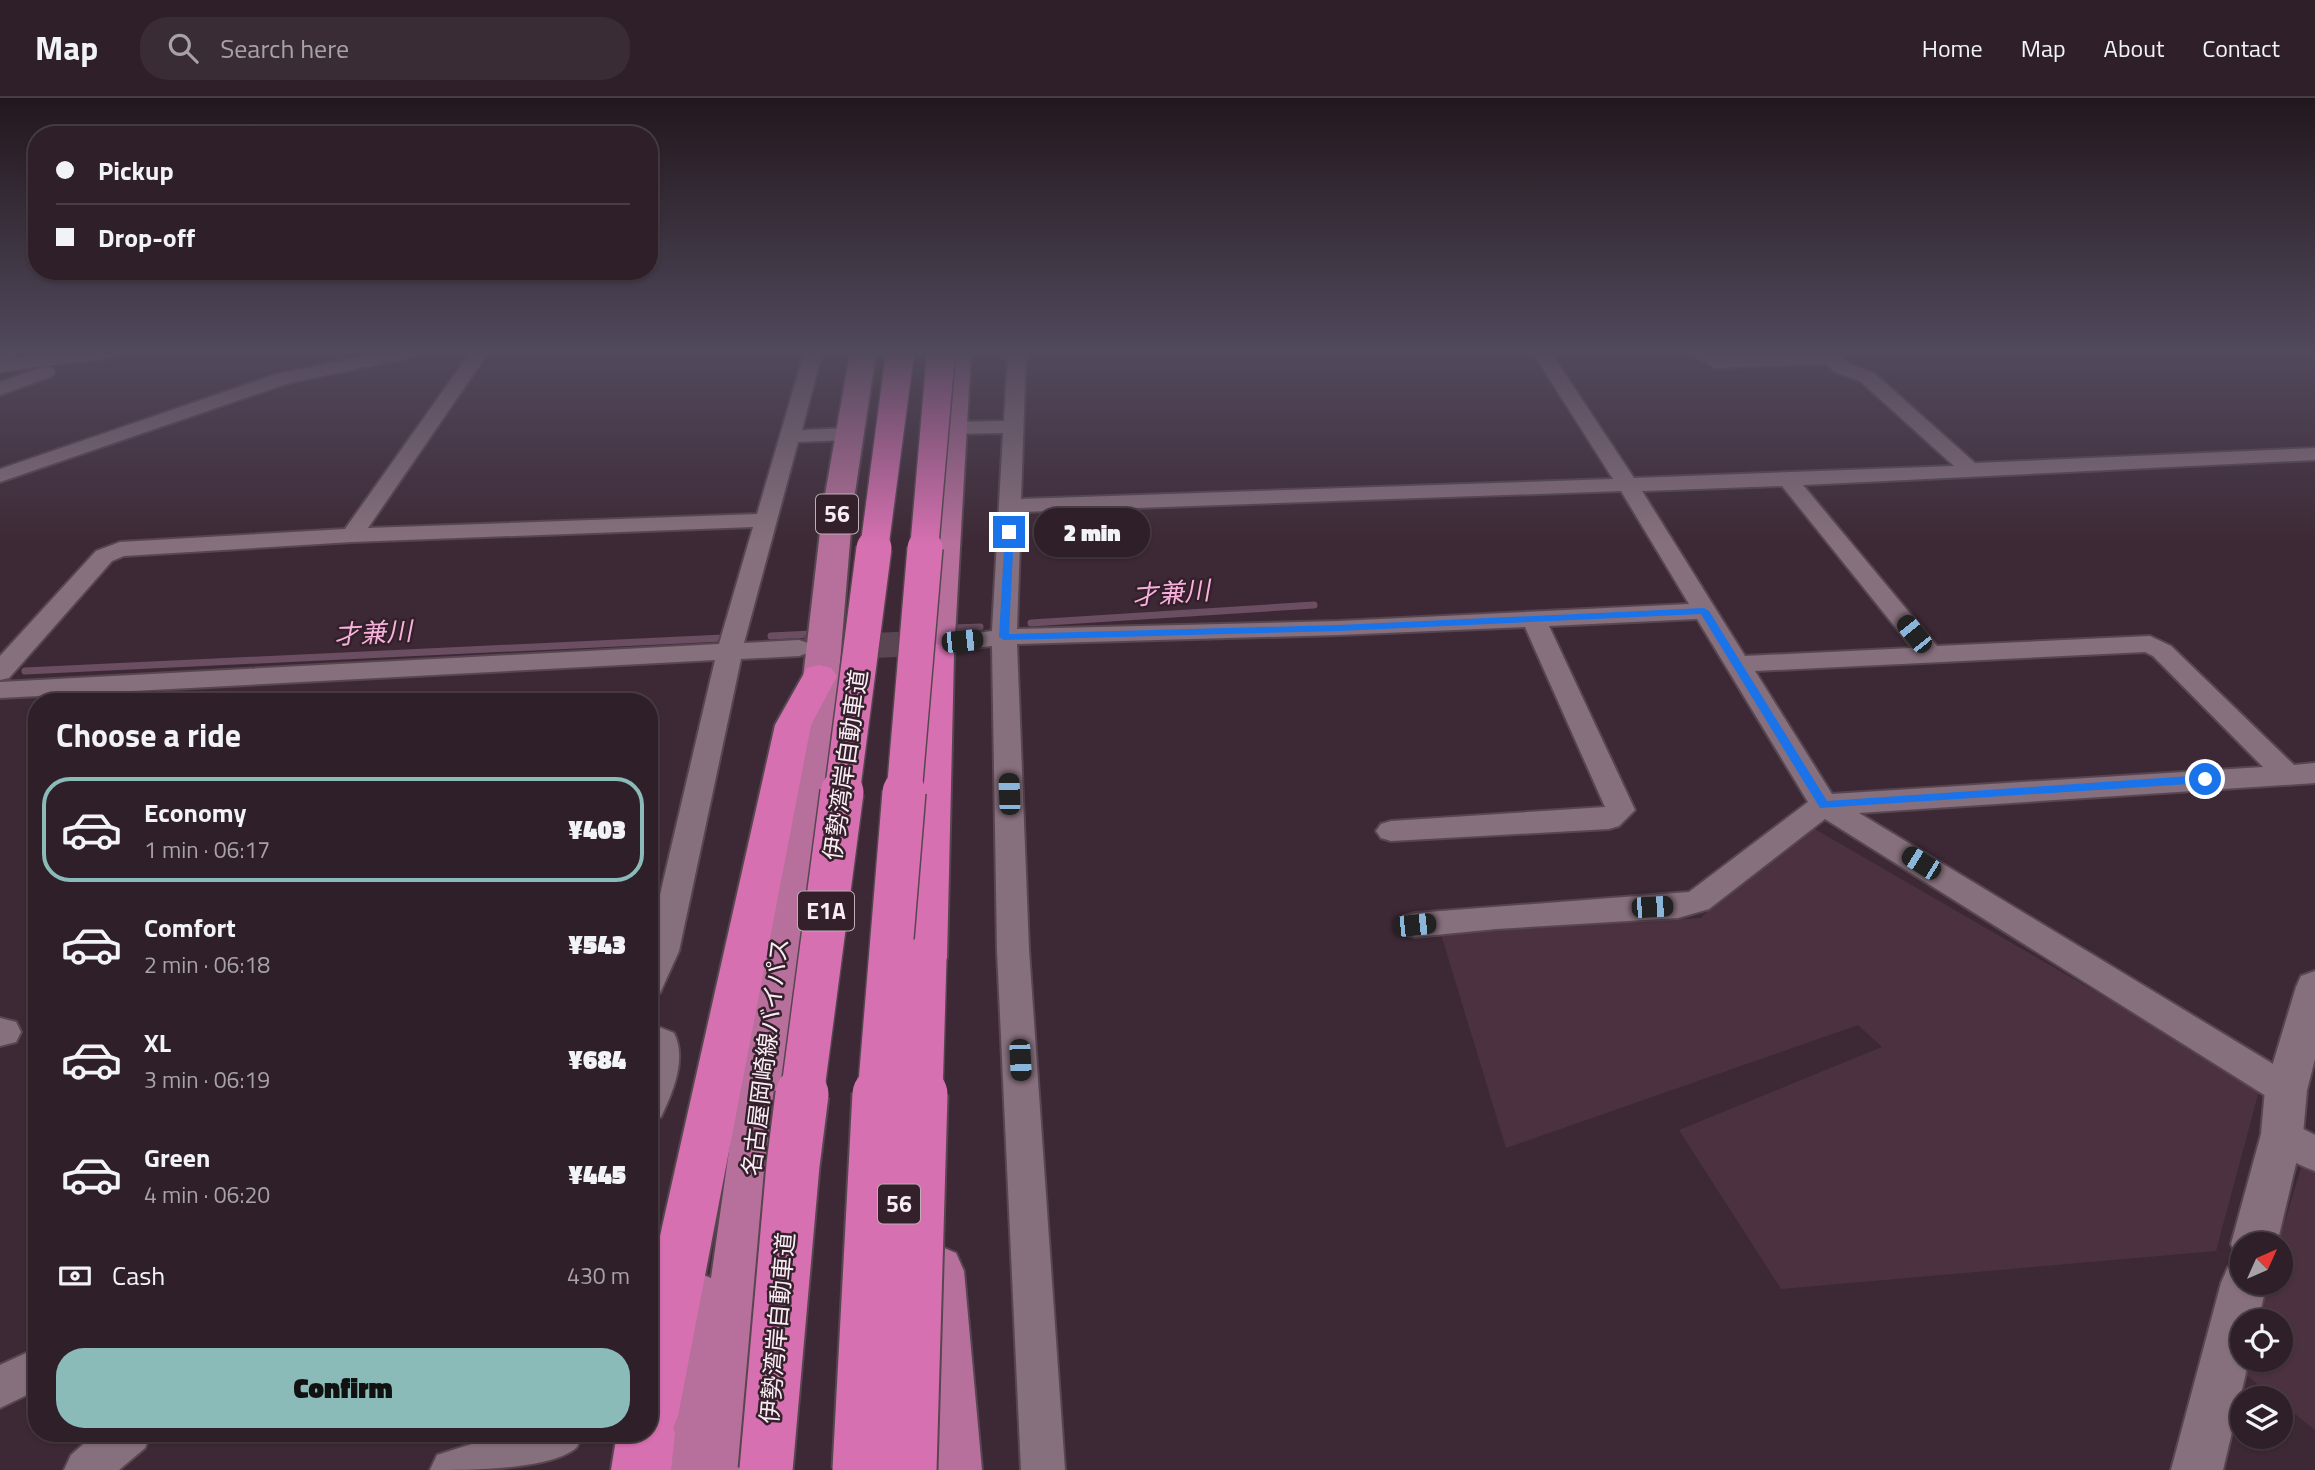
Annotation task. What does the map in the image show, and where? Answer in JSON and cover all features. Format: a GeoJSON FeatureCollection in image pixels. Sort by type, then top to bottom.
{"type":"FeatureCollection","features":[{"type":"Feature","properties":{"kind":"highway","name":"伊勢湾岸自動車道"},"geometry":{"type":"LineString","coordinates":[[766,1470],[793,1165],[892,417]]}},
{"type":"Feature","properties":{"kind":"highway"},"geometry":{"type":"LineString","coordinates":[[859,1470],[874,1153],[936,417]]}},
{"type":"Feature","properties":{"kind":"highway"},"geometry":{"type":"LineString","coordinates":[[910,1470],[917,948],[950,648]]}},
{"type":"Feature","properties":{"kind":"highway"},"geometry":{"type":"LineString","coordinates":[[658,1379],[765,940]]}},
{"type":"Feature","properties":{"kind":"highway"},"geometry":{"type":"LineString","coordinates":[[641,1470],[645,1442]]}},
{"type":"Feature","properties":{"kind":"main road","name":"名古屋岡崎線バイパス"},"geometry":{"type":"LineString","coordinates":[[713,1470],[765,940],[814,747],[809,662],[851,417]]}},
{"type":"Feature","properties":{"kind":"main road"},"geometry":{"type":"LineString","coordinates":[[950,648],[954,417]]}},
{"type":"Feature","properties":{"kind":"main road"},"geometry":{"type":"LineString","coordinates":[[677,1470],[705,1232],[752,992],[765,940]]}},
{"type":"Feature","properties":{"kind":"main road"},"geometry":{"type":"LineString","coordinates":[[917,948],[952,1470]]}},
{"type":"Feature","properties":{"kind":"main road","name":"56"},"geometry":{"type":"LineString","coordinates":[[889,1470],[917,948]]}},
{"type":"Feature","properties":{"kind":"street"},"geometry":{"type":"LineString","coordinates":[[0,476],[169,417]]}},
{"type":"Feature","properties":{"kind":"street"},"geometry":{"type":"LineString","coordinates":[[352,535],[434,417]]}},
{"type":"Feature","properties":{"kind":"street"},"geometry":{"type":"LineString","coordinates":[[658,963],[663,951],[729,654],[796,417]]}},
{"type":"Feature","properties":{"kind":"street"},"geometry":{"type":"LineString","coordinates":[[1014,417],[1004,637],[1013,950],[1043,1470]]}},
{"type":"Feature","properties":{"kind":"street"},"geometry":{"type":"LineString","coordinates":[[1584,417],[1824,805],[2286,1090]]}},
{"type":"Feature","properties":{"kind":"street"},"geometry":{"type":"LineString","coordinates":[[1912,417],[1970,469]]}},
{"type":"Feature","properties":{"kind":"street"},"geometry":{"type":"LineString","coordinates":[[953,428],[1014,427]]}},
{"type":"Feature","properties":{"kind":"street"},"geometry":{"type":"LineString","coordinates":[[791,436],[848,434]]}},
{"type":"Feature","properties":{"kind":"street"},"geometry":{"type":"LineString","coordinates":[[1010,506],[1946,474],[1970,469],[2315,454]]}},
{"type":"Feature","properties":{"kind":"street"},"geometry":{"type":"LineString","coordinates":[[1787,479],[1930,654]]}},
{"type":"Feature","properties":{"kind":"street"},"geometry":{"type":"LineString","coordinates":[[3,667],[104,556],[120,549],[352,535],[766,520]]}},
{"type":"Feature","properties":{"kind":"street"},"geometry":{"type":"LineString","coordinates":[[950,648],[1004,637],[1339,628],[1704,611]]}},
{"type":"Feature","properties":{"kind":"street"},"geometry":{"type":"LineString","coordinates":[[1391,831],[1609,819],[1621,810],[1534,619]]}},
{"type":"Feature","properties":{"kind":"street"},"geometry":{"type":"LineString","coordinates":[[1737,664],[2150,645],[2162,651],[2287,774]]}},
{"type":"Feature","properties":{"kind":"street"},"geometry":{"type":"LineString","coordinates":[[0,690],[729,654],[809,662]]}},
{"type":"Feature","properties":{"kind":"street"},"geometry":{"type":"LineString","coordinates":[[1415,925],[1496,917],[1678,906],[1698,901],[1824,805],[2315,773]]}},
{"type":"Feature","properties":{"kind":"street"},"geometry":{"type":"LineString","coordinates":[[2259,1232],[2298,1145],[2286,1090],[2315,986]]}},
{"type":"Feature","properties":{"kind":"street"},"geometry":{"type":"LineString","coordinates":[[658,1041],[662,1043],[663,1060],[658,1076]]}},
{"type":"Feature","properties":{"kind":"street"},"geometry":{"type":"LineString","coordinates":[[2197,1470],[2241,1295]]}},
{"type":"Feature","properties":{"kind":"street"},"geometry":{"type":"LineString","coordinates":[[0,1387],[28,1372]]}},
{"type":"Feature","properties":{"kind":"street"},"geometry":{"type":"LineString","coordinates":[[86,1470],[119,1442]]}},
{"type":"Feature","properties":{"kind":"street"},"geometry":{"type":"LineString","coordinates":[[452,1470],[549,1442]]}},
{"type":"Feature","properties":{"kind":"shaded area"},"geometry":{"type":"Polygon","coordinates":[[[1801,821],[2260,1087],[2216,1251],[1781,1289],[1679,1130],[1882,1047],[1858,1025],[1506,1148],[1441,934],[1701,918],[1801,821]]]}},
{"type":"Feature","properties":{"kind":"shaded area"},"geometry":{"type":"Polygon","coordinates":[[[2304,1158],[2315,1165],[2315,1430],[2293,1412],[2293,1386],[2260,1386],[2242,1372],[2293,1372],[2293,1309],[2258,1309],[2263,1295],[2293,1295],[2293,1232],[2282,1232],[2304,1158]]]}},
{"type":"Feature","properties":{"kind":"waterway","name":"才兼川"},"geometry":{"type":"LineString","coordinates":[[1031,623],[1314,605]]}},
{"type":"Feature","properties":{"kind":"waterway","name":"才兼川"},"geometry":{"type":"LineString","coordinates":[[956,628],[980,627]]}},
{"type":"Feature","properties":{"kind":"waterway","name":"才兼川"},"geometry":{"type":"LineString","coordinates":[[771,636],[812,634]]}},
{"type":"Feature","properties":{"kind":"waterway","name":"才兼川"},"geometry":{"type":"LineString","coordinates":[[25,671],[723,638]]}},
{"type":"Feature","properties":{"kind":"tunnel"},"geometry":{"type":"LineString","coordinates":[[804,648],[935,643]]}},
{"type":"Feature","properties":{"kind":"route"},"geometry":{"type":"LineString","coordinates":[[1009,532],[1004,637],[1339,628],[1704,611],[1824,805],[2205,779]]}}]}
